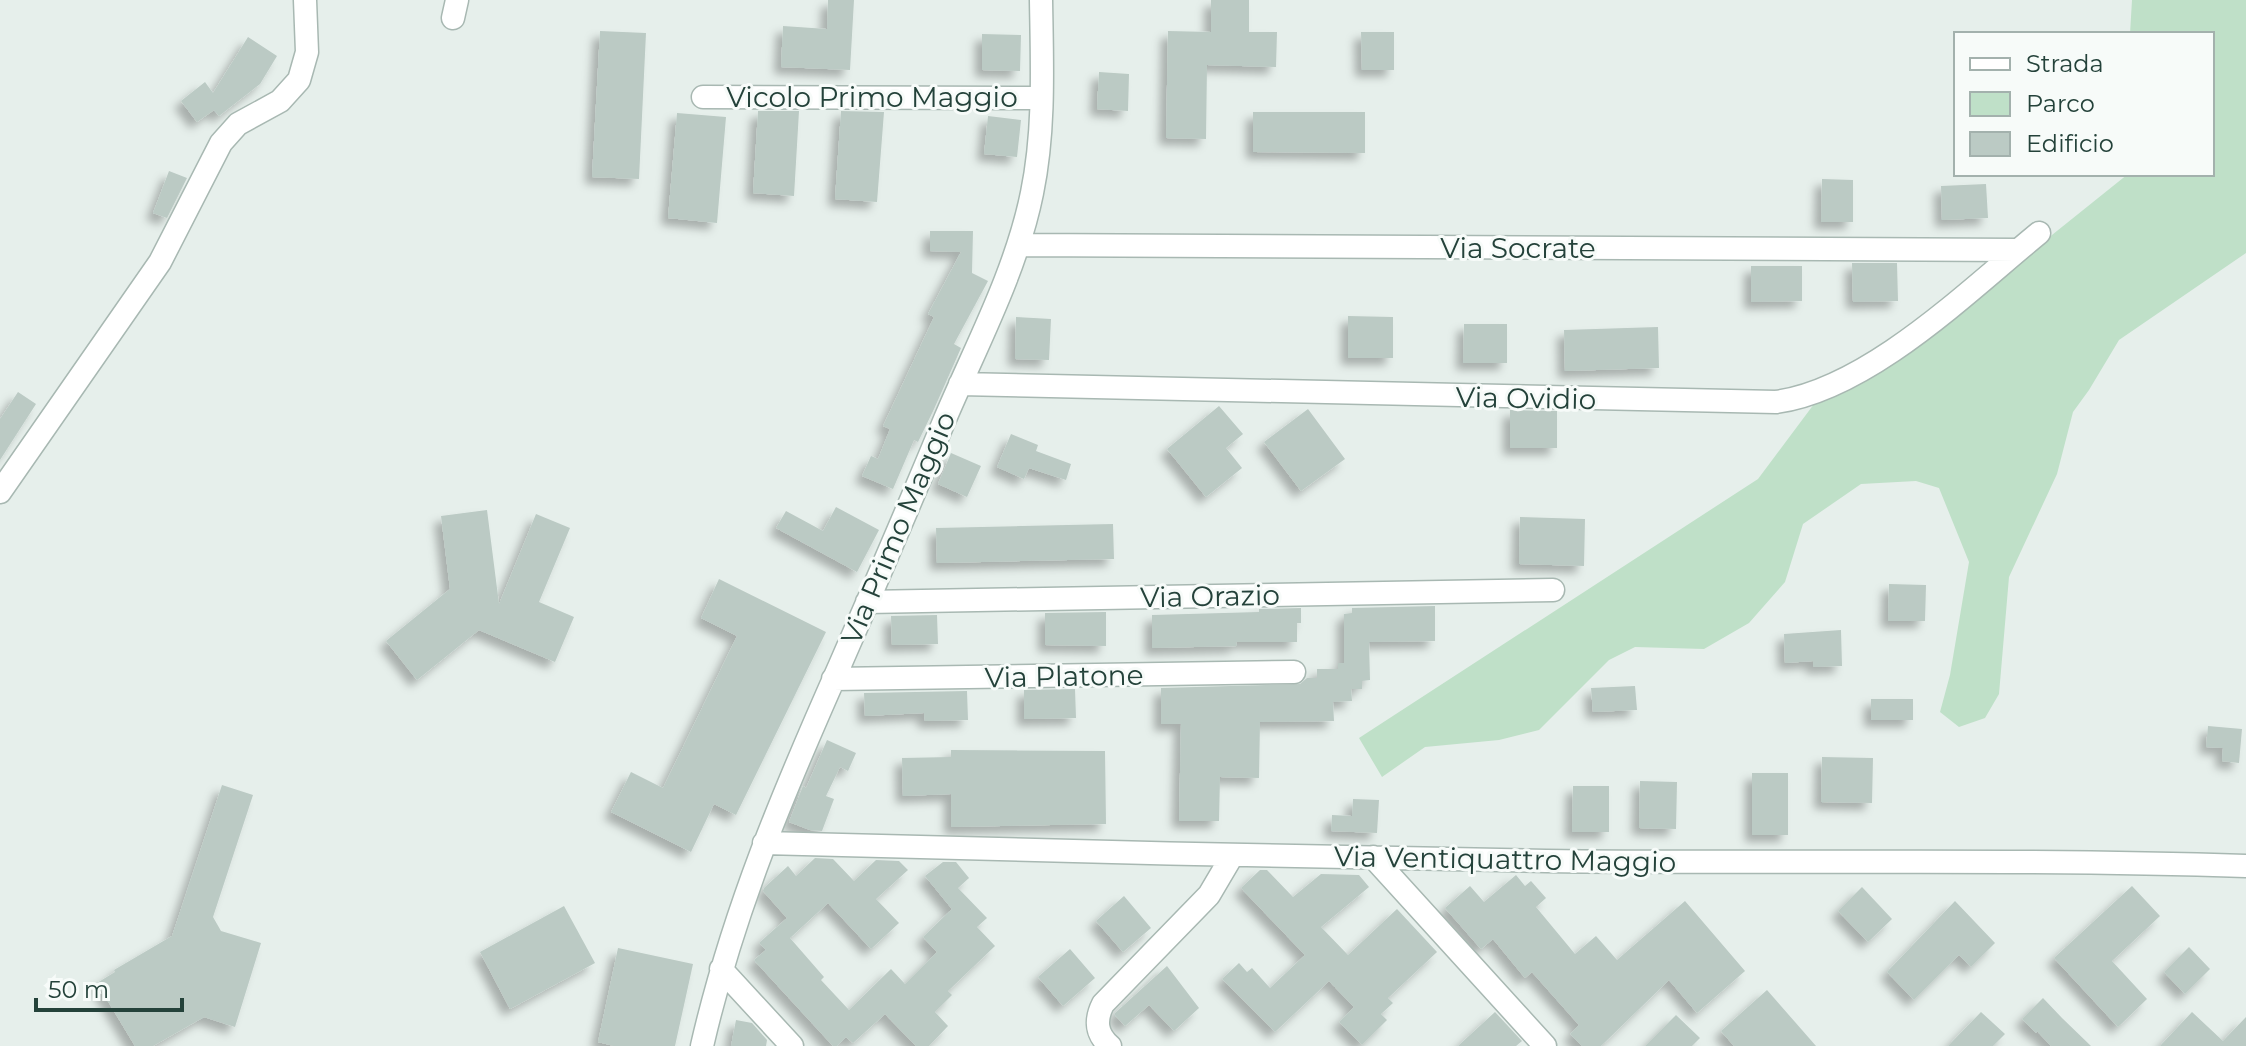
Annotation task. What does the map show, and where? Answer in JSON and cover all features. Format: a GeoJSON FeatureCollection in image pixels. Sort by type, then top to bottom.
{"type":"FeatureCollection","features":[{"type":"Feature","properties":{"kind":"street"},"geometry":{"type":"LineString","coordinates":[[0,492],[160,262],[221,143],[238,124],[280,101],[299,80],[307,52],[305,0]]}},
{"type":"Feature","properties":{"kind":"street","name":"Via Primo Maggio"},"geometry":{"type":"LineString","coordinates":[[702,1046],[721,969],[764,843],[1019,245],[1037,168],[1041,0]]}},
{"type":"Feature","properties":{"kind":"street","name":"Vicolo Primo Maggio"},"geometry":{"type":"LineString","coordinates":[[703,97],[1041,98]]}},
{"type":"Feature","properties":{"kind":"street","name":"Via Ovidio"},"geometry":{"type":"LineString","coordinates":[[960,384],[1776,402],[1803,396],[1879,359],[1922,330],[2039,233]]}},
{"type":"Feature","properties":{"kind":"street","name":"Via Socrate"},"geometry":{"type":"LineString","coordinates":[[1019,245],[2018,250]]}},
{"type":"Feature","properties":{"kind":"street","name":"Via Orazio"},"geometry":{"type":"LineString","coordinates":[[867,602],[1553,590]]}},
{"type":"Feature","properties":{"kind":"street","name":"Via Platone"},"geometry":{"type":"LineString","coordinates":[[833,679],[1294,672]]}},
{"type":"Feature","properties":{"kind":"street","name":"Via Ventiquattro Maggio"},"geometry":{"type":"LineString","coordinates":[[764,843],[1547,861],[2118,862],[2246,866]]}},
{"type":"Feature","properties":{"kind":"street"},"geometry":{"type":"LineString","coordinates":[[1110,1046],[1098,1026],[1103,1004],[1209,895],[1232,856]]}},
{"type":"Feature","properties":{"kind":"street"},"geometry":{"type":"LineString","coordinates":[[1373,857],[1545,1046]]}},
{"type":"Feature","properties":{"kind":"street"},"geometry":{"type":"LineString","coordinates":[[721,969],[792,1046]]}},
{"type":"Feature","properties":{"kind":"green space"},"geometry":{"type":"Polygon","coordinates":[[[2132,0],[2246,0],[2246,253],[2119,340],[2073,412],[2057,474],[2009,577],[1999,694],[1985,718],[1959,727],[1940,712],[1950,675],[1969,562],[1939,488],[1916,481],[1861,484],[1803,524],[1785,582],[1749,623],[1704,649],[1635,647],[1609,660],[1539,730],[1499,740],[1425,747],[1382,777],[1359,738],[1758,479],[1814,404],[1927,335],[2126,176],[2214,176],[2214,32],[2130,32],[2132,0]]]}},
{"type":"Feature","properties":{"kind":"building"},"geometry":{"type":"Polygon","coordinates":[[[828,0],[854,0],[850,70],[781,67],[783,26],[827,29],[828,0]]]}},
{"type":"Feature","properties":{"kind":"building"},"geometry":{"type":"Polygon","coordinates":[[[1211,0],[1249,0],[1249,32],[1277,32],[1276,67],[1207,65],[1206,139],[1166,138],[1168,31],[1211,32],[1211,0]]]}},
{"type":"Feature","properties":{"kind":"building"},"geometry":{"type":"Polygon","coordinates":[[[600,31],[646,33],[639,179],[592,177],[600,31]]]}},
{"type":"Feature","properties":{"kind":"building"},"geometry":{"type":"Polygon","coordinates":[[[1361,32],[1394,32],[1394,70],[1362,70],[1361,32]]]}},
{"type":"Feature","properties":{"kind":"building"},"geometry":{"type":"Polygon","coordinates":[[[982,34],[1021,35],[1020,71],[982,70],[982,34]]]}},
{"type":"Feature","properties":{"kind":"building"},"geometry":{"type":"Polygon","coordinates":[[[248,37],[277,56],[260,84],[219,116],[214,110],[197,122],[181,101],[205,82],[213,93],[248,37]]]}},
{"type":"Feature","properties":{"kind":"building"},"geometry":{"type":"Polygon","coordinates":[[[1099,72],[1129,74],[1128,111],[1097,109],[1099,72]]]}},
{"type":"Feature","properties":{"kind":"building"},"geometry":{"type":"Polygon","coordinates":[[[758,111],[799,111],[794,196],[753,193],[758,111]]]}},
{"type":"Feature","properties":{"kind":"building"},"geometry":{"type":"Polygon","coordinates":[[[841,111],[884,112],[877,202],[835,199],[841,111]]]}},
{"type":"Feature","properties":{"kind":"building"},"geometry":{"type":"Polygon","coordinates":[[[1253,112],[1365,112],[1365,153],[1253,152],[1253,112]]]}},
{"type":"Feature","properties":{"kind":"building"},"geometry":{"type":"Polygon","coordinates":[[[677,113],[726,117],[717,223],[668,218],[677,113]]]}},
{"type":"Feature","properties":{"kind":"building"},"geometry":{"type":"Polygon","coordinates":[[[988,116],[1021,120],[1017,157],[984,154],[988,116]]]}},
{"type":"Feature","properties":{"kind":"building"},"geometry":{"type":"Polygon","coordinates":[[[169,171],[187,178],[167,218],[153,213],[169,171]]]}},
{"type":"Feature","properties":{"kind":"building"},"geometry":{"type":"Polygon","coordinates":[[[1822,179],[1853,180],[1853,222],[1821,222],[1822,179]]]}},
{"type":"Feature","properties":{"kind":"building"},"geometry":{"type":"Polygon","coordinates":[[[1986,184],[1988,218],[1942,220],[1941,186],[1986,184]]]}},
{"type":"Feature","properties":{"kind":"building"},"geometry":{"type":"Polygon","coordinates":[[[930,231],[973,231],[972,273],[988,281],[954,344],[961,348],[893,489],[862,476],[871,456],[878,459],[890,429],[883,426],[934,317],[928,314],[961,252],[930,251],[930,231]]]}},
{"type":"Feature","properties":{"kind":"building"},"geometry":{"type":"Polygon","coordinates":[[[1852,263],[1897,263],[1898,301],[1853,302],[1852,263]]]}},
{"type":"Feature","properties":{"kind":"building"},"geometry":{"type":"Polygon","coordinates":[[[1751,266],[1802,266],[1802,301],[1751,302],[1751,266]]]}},
{"type":"Feature","properties":{"kind":"building"},"geometry":{"type":"Polygon","coordinates":[[[1348,316],[1393,317],[1393,358],[1348,358],[1348,316]]]}},
{"type":"Feature","properties":{"kind":"building"},"geometry":{"type":"Polygon","coordinates":[[[1016,317],[1051,319],[1049,360],[1015,359],[1016,317]]]}},
{"type":"Feature","properties":{"kind":"building"},"geometry":{"type":"Polygon","coordinates":[[[1464,324],[1507,324],[1507,363],[1463,363],[1464,324]]]}},
{"type":"Feature","properties":{"kind":"building"},"geometry":{"type":"Polygon","coordinates":[[[1658,327],[1659,368],[1565,371],[1564,330],[1658,327]]]}},
{"type":"Feature","properties":{"kind":"building"},"geometry":{"type":"Polygon","coordinates":[[[18,392],[36,404],[0,460],[0,419],[18,392]]]}},
{"type":"Feature","properties":{"kind":"building"},"geometry":{"type":"Polygon","coordinates":[[[1219,406],[1243,434],[1226,448],[1242,468],[1206,497],[1167,449],[1219,406]]]}},
{"type":"Feature","properties":{"kind":"building"},"geometry":{"type":"Polygon","coordinates":[[[1308,409],[1345,459],[1301,491],[1264,442],[1308,409]]]}},
{"type":"Feature","properties":{"kind":"building"},"geometry":{"type":"Polygon","coordinates":[[[1510,410],[1557,411],[1557,448],[1510,448],[1510,410]]]}},
{"type":"Feature","properties":{"kind":"building"},"geometry":{"type":"Polygon","coordinates":[[[1011,434],[1038,445],[1036,451],[1071,464],[1066,480],[1029,468],[1024,479],[997,467],[1011,434]]]}},
{"type":"Feature","properties":{"kind":"building"},"geometry":{"type":"Polygon","coordinates":[[[951,453],[981,466],[967,497],[938,484],[951,453]]]}},
{"type":"Feature","properties":{"kind":"building"},"geometry":{"type":"Polygon","coordinates":[[[836,507],[879,530],[857,572],[776,528],[786,511],[823,531],[836,507]]]}},
{"type":"Feature","properties":{"kind":"building"},"geometry":{"type":"Polygon","coordinates":[[[487,510],[499,604],[536,514],[570,528],[539,602],[574,617],[555,662],[479,630],[417,680],[386,641],[450,589],[441,516],[487,510]]]}},
{"type":"Feature","properties":{"kind":"building"},"geometry":{"type":"Polygon","coordinates":[[[1520,517],[1585,519],[1584,566],[1519,564],[1520,517]]]}},
{"type":"Feature","properties":{"kind":"building"},"geometry":{"type":"Polygon","coordinates":[[[1113,524],[1114,559],[937,563],[936,528],[1113,524]]]}},
{"type":"Feature","properties":{"kind":"building"},"geometry":{"type":"Polygon","coordinates":[[[719,579],[826,632],[736,815],[714,804],[691,852],[611,812],[631,772],[663,788],[737,636],[701,618],[719,579]]]}},
{"type":"Feature","properties":{"kind":"building"},"geometry":{"type":"Polygon","coordinates":[[[1889,584],[1926,585],[1925,621],[1888,621],[1889,584]]]}},
{"type":"Feature","properties":{"kind":"building"},"geometry":{"type":"Polygon","coordinates":[[[1435,606],[1435,641],[1369,642],[1370,680],[1362,681],[1362,689],[1351,689],[1352,701],[1333,702],[1334,721],[1260,722],[1259,778],[1220,777],[1219,821],[1179,821],[1181,724],[1161,724],[1161,688],[1300,684],[1307,678],[1317,678],[1317,669],[1338,669],[1338,663],[1344,663],[1344,614],[1352,613],[1352,608],[1435,606]]]}},
{"type":"Feature","properties":{"kind":"building"},"geometry":{"type":"Polygon","coordinates":[[[1301,608],[1297,642],[1236,642],[1237,646],[1152,648],[1152,615],[1301,608]]]}},
{"type":"Feature","properties":{"kind":"building"},"geometry":{"type":"Polygon","coordinates":[[[1106,612],[1106,646],[1045,645],[1045,613],[1106,612]]]}},
{"type":"Feature","properties":{"kind":"building"},"geometry":{"type":"Polygon","coordinates":[[[937,615],[938,644],[892,645],[891,616],[937,615]]]}},
{"type":"Feature","properties":{"kind":"building"},"geometry":{"type":"Polygon","coordinates":[[[1841,630],[1842,666],[1813,667],[1813,661],[1785,663],[1784,634],[1841,630]]]}},
{"type":"Feature","properties":{"kind":"building"},"geometry":{"type":"Polygon","coordinates":[[[1635,686],[1637,710],[1593,712],[1591,688],[1635,686]]]}},
{"type":"Feature","properties":{"kind":"building"},"geometry":{"type":"Polygon","coordinates":[[[1075,689],[1076,718],[1024,719],[1024,690],[1075,689]]]}},
{"type":"Feature","properties":{"kind":"building"},"geometry":{"type":"Polygon","coordinates":[[[967,691],[968,720],[925,721],[924,713],[865,716],[864,693],[967,691]]]}},
{"type":"Feature","properties":{"kind":"building"},"geometry":{"type":"Polygon","coordinates":[[[1871,699],[1913,699],[1913,720],[1871,720],[1871,699]]]}},
{"type":"Feature","properties":{"kind":"building"},"geometry":{"type":"Polygon","coordinates":[[[2208,726],[2242,729],[2239,763],[2222,761],[2223,748],[2206,747],[2208,726]]]}},
{"type":"Feature","properties":{"kind":"building"},"geometry":{"type":"Polygon","coordinates":[[[827,740],[856,753],[848,771],[840,767],[826,796],[834,799],[822,831],[810,830],[789,822],[803,786],[806,788],[827,740]]]}},
{"type":"Feature","properties":{"kind":"building"},"geometry":{"type":"Polygon","coordinates":[[[951,750],[1105,751],[1106,824],[951,827],[951,794],[903,796],[902,758],[951,757],[951,750]]]}},
{"type":"Feature","properties":{"kind":"building"},"geometry":{"type":"Polygon","coordinates":[[[1822,757],[1873,758],[1872,803],[1821,802],[1822,757]]]}},
{"type":"Feature","properties":{"kind":"building"},"geometry":{"type":"Polygon","coordinates":[[[1752,773],[1788,773],[1788,835],[1752,835],[1752,773]]]}},
{"type":"Feature","properties":{"kind":"building"},"geometry":{"type":"Polygon","coordinates":[[[1640,781],[1677,782],[1676,829],[1639,828],[1640,781]]]}},
{"type":"Feature","properties":{"kind":"building"},"geometry":{"type":"Polygon","coordinates":[[[222,785],[253,795],[213,917],[221,931],[261,943],[235,1027],[204,1017],[153,1046],[135,1046],[97,983],[172,936],[222,785]]]}},
{"type":"Feature","properties":{"kind":"building"},"geometry":{"type":"Polygon","coordinates":[[[1573,786],[1609,786],[1609,832],[1572,832],[1573,786]]]}},
{"type":"Feature","properties":{"kind":"building"},"geometry":{"type":"Polygon","coordinates":[[[1353,799],[1379,800],[1377,833],[1331,831],[1332,815],[1352,816],[1353,799]]]}},
{"type":"Feature","properties":{"kind":"building"},"geometry":{"type":"Polygon","coordinates":[[[815,858],[833,859],[854,881],[876,860],[899,861],[908,870],[876,899],[899,923],[871,949],[828,903],[790,938],[824,977],[821,980],[849,1010],[891,969],[905,984],[937,952],[923,937],[952,909],[925,876],[943,862],[956,862],[969,878],[958,888],[987,918],[977,927],[995,946],[948,991],[952,995],[935,1012],[948,1026],[929,1046],[916,1046],[885,1014],[853,1043],[846,1037],[833,1046],[754,960],[766,950],[759,943],[787,918],[763,891],[764,888],[788,866],[796,876],[815,858]]]}},
{"type":"Feature","properties":{"kind":"building"},"geometry":{"type":"Polygon","coordinates":[[[1260,870],[1267,870],[1293,897],[1321,874],[1359,875],[1369,887],[1321,927],[1348,955],[1397,909],[1437,952],[1388,998],[1393,1003],[1381,1014],[1387,1020],[1362,1045],[1339,1022],[1354,1007],[1329,981],[1275,1032],[1222,979],[1239,963],[1247,972],[1252,968],[1270,988],[1305,955],[1241,888],[1260,870]]]}},
{"type":"Feature","properties":{"kind":"building"},"geometry":{"type":"Polygon","coordinates":[[[1516,875],[1525,886],[1531,881],[1546,898],[1536,907],[1575,954],[1596,936],[1617,960],[1685,901],[1745,971],[1697,1013],[1669,980],[1601,1046],[1582,1046],[1570,1034],[1579,1025],[1532,972],[1525,978],[1493,939],[1481,949],[1445,908],[1470,886],[1484,902],[1516,875]]]}},
{"type":"Feature","properties":{"kind":"building"},"geometry":{"type":"Polygon","coordinates":[[[2132,886],[2160,916],[2112,961],[2147,999],[2118,1027],[2054,958],[2132,886]]]}},
{"type":"Feature","properties":{"kind":"building"},"geometry":{"type":"Polygon","coordinates":[[[1862,887],[1892,919],[1868,942],[1838,911],[1862,887]]]}},
{"type":"Feature","properties":{"kind":"building"},"geometry":{"type":"Polygon","coordinates":[[[1124,896],[1151,928],[1123,952],[1096,921],[1124,896]]]}},
{"type":"Feature","properties":{"kind":"building"},"geometry":{"type":"Polygon","coordinates":[[[1955,901],[1995,943],[1971,967],[1959,955],[1914,1000],[1887,972],[1955,901]]]}},
{"type":"Feature","properties":{"kind":"building"},"geometry":{"type":"Polygon","coordinates":[[[564,906],[595,963],[510,1009],[480,952],[564,906]]]}},
{"type":"Feature","properties":{"kind":"building"},"geometry":{"type":"Polygon","coordinates":[[[2189,947],[2210,969],[2185,994],[2164,972],[2189,947]]]}},
{"type":"Feature","properties":{"kind":"building"},"geometry":{"type":"Polygon","coordinates":[[[618,948],[693,964],[675,1046],[614,1046],[598,1042],[618,948]]]}},
{"type":"Feature","properties":{"kind":"building"},"geometry":{"type":"Polygon","coordinates":[[[1070,949],[1095,978],[1063,1006],[1038,977],[1070,949]]]}},
{"type":"Feature","properties":{"kind":"building"},"geometry":{"type":"Polygon","coordinates":[[[1167,966],[1199,1008],[1174,1031],[1149,1005],[1125,1026],[1114,1014],[1167,966]]]}},
{"type":"Feature","properties":{"kind":"building"},"geometry":{"type":"Polygon","coordinates":[[[1767,990],[1816,1046],[1734,1046],[1721,1031],[1767,990]]]}},
{"type":"Feature","properties":{"kind":"building"},"geometry":{"type":"Polygon","coordinates":[[[2043,998],[2091,1046],[2051,1046],[2022,1019],[2043,998]]]}},
{"type":"Feature","properties":{"kind":"building"},"geometry":{"type":"Polygon","coordinates":[[[1495,1012],[1522,1041],[1516,1046],[1458,1046],[1495,1012]]]}},
{"type":"Feature","properties":{"kind":"building"},"geometry":{"type":"Polygon","coordinates":[[[1981,1012],[2005,1034],[1993,1046],[1948,1046],[1981,1012]]]}},
{"type":"Feature","properties":{"kind":"building"},"geometry":{"type":"Polygon","coordinates":[[[2192,1012],[2223,1041],[2246,1017],[2246,1046],[2160,1046],[2192,1012]]]}},
{"type":"Feature","properties":{"kind":"building"},"geometry":{"type":"Polygon","coordinates":[[[1676,1015],[1700,1038],[1692,1046],[1645,1046],[1676,1015]]]}},
{"type":"Feature","properties":{"kind":"building"},"geometry":{"type":"Polygon","coordinates":[[[736,1020],[752,1023],[767,1040],[766,1046],[731,1046],[736,1020]]]}}]}
